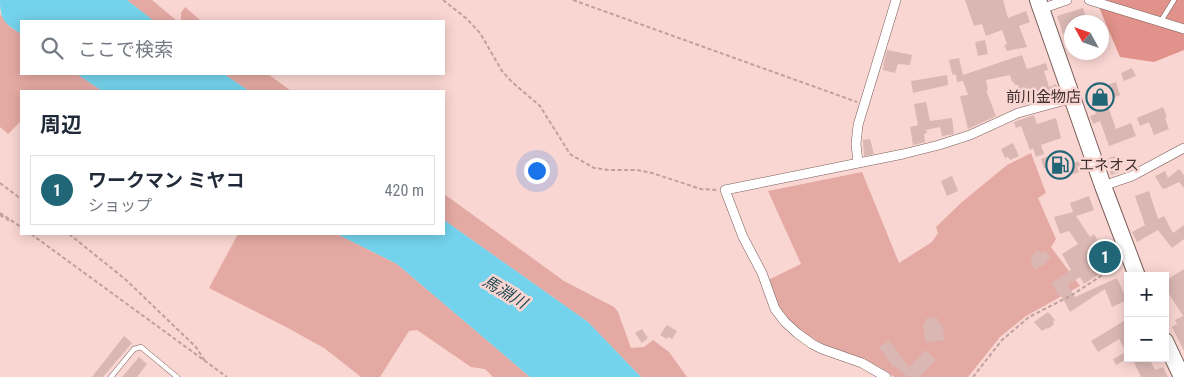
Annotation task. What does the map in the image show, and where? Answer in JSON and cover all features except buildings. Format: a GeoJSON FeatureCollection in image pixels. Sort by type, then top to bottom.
{"type":"FeatureCollection","features":[{"type":"Feature","properties":{"kind":"highway"},"geometry":{"type":"LineString","coordinates":[[1040,4],[1103,186],[1135,272]]}},
{"type":"Feature","properties":{"kind":"highway"},"geometry":{"type":"LineString","coordinates":[[1169,349],[1182,377]]}},
{"type":"Feature","properties":{"kind":"street"},"geometry":{"type":"LineString","coordinates":[[858,163],[856,144],[858,125],[896,0]]}},
{"type":"Feature","properties":{"kind":"street"},"geometry":{"type":"LineString","coordinates":[[1040,4],[1067,0]]}},
{"type":"Feature","properties":{"kind":"street"},"geometry":{"type":"LineString","coordinates":[[1089,0],[1184,29]]}},
{"type":"Feature","properties":{"kind":"street"},"geometry":{"type":"LineString","coordinates":[[886,377],[862,363],[817,346],[796,333],[785,322],[775,309],[762,273],[743,237],[725,190],[939,145],[970,135],[1018,113],[1073,98]]}},
{"type":"Feature","properties":{"kind":"street"},"geometry":{"type":"LineString","coordinates":[[1103,186],[1132,176],[1184,148]]}},
{"type":"Feature","properties":{"kind":"lane"},"geometry":{"type":"LineString","coordinates":[[1160,22],[1174,0]]}},
{"type":"Feature","properties":{"kind":"lane"},"geometry":{"type":"LineString","coordinates":[[111,377],[134,349],[141,347],[177,377]]}},
{"type":"Feature","properties":{"kind":"path"},"geometry":{"type":"LineString","coordinates":[[443,0],[467,19],[480,33],[502,71],[540,106],[570,154],[594,168],[637,170],[652,173],[701,190],[725,190]]}},
{"type":"Feature","properties":{"kind":"path"},"geometry":{"type":"LineString","coordinates":[[573,0],[864,104]]}},
{"type":"Feature","properties":{"kind":"path"},"geometry":{"type":"LineString","coordinates":[[0,184],[20,198]]}},
{"type":"Feature","properties":{"kind":"path"},"geometry":{"type":"LineString","coordinates":[[0,214],[20,226]]}},
{"type":"Feature","properties":{"kind":"path"},"geometry":{"type":"LineString","coordinates":[[32,235],[227,377]]}},
{"type":"Feature","properties":{"kind":"path"},"geometry":{"type":"LineString","coordinates":[[69,235],[125,279],[196,347],[207,362]]}},
{"type":"Feature","properties":{"kind":"path"},"geometry":{"type":"LineString","coordinates":[[973,377],[1002,340],[1029,317],[1072,295],[1130,258]]}},
{"type":"Feature","properties":{"kind":"shaded area"},"geometry":{"type":"Polygon","coordinates":[[[127,0],[152,0],[176,20],[153,20],[127,0]]]}},
{"type":"Feature","properties":{"kind":"shaded area"},"geometry":{"type":"Polygon","coordinates":[[[1096,0],[1184,0],[1184,50],[1154,62],[1120,57],[1109,31],[1109,15],[1102,15],[1096,0]]]}},
{"type":"Feature","properties":{"kind":"shaded area"},"geometry":{"type":"Polygon","coordinates":[[[185,7],[200,20],[181,20],[181,13],[185,7]]]}},
{"type":"Feature","properties":{"kind":"shaded area"},"geometry":{"type":"Polygon","coordinates":[[[0,14],[9,26],[20,33],[20,75],[78,75],[101,90],[20,90],[20,122],[8,134],[0,127],[0,14]]]}},
{"type":"Feature","properties":{"kind":"shaded area"},"geometry":{"type":"Polygon","coordinates":[[[225,75],[269,75],[290,90],[248,90],[225,75]]]}},
{"type":"Feature","properties":{"kind":"shaded area"},"geometry":{"type":"Polygon","coordinates":[[[1031,153],[1046,193],[1038,198],[1056,239],[1051,247],[1080,286],[1026,316],[1000,337],[968,377],[895,377],[863,359],[826,346],[798,329],[779,306],[768,280],[801,264],[768,191],[862,172],[899,263],[932,242],[938,233],[936,227],[962,202],[1007,165],[1031,153]]]}},
{"type":"Feature","properties":{"kind":"shaded area"},"geometry":{"type":"Polygon","coordinates":[[[445,195],[564,281],[614,307],[618,312],[631,348],[644,347],[653,340],[669,352],[687,377],[641,377],[588,322],[445,221],[445,195]]]}},
{"type":"Feature","properties":{"kind":"shaded area"},"geometry":{"type":"Polygon","coordinates":[[[237,235],[339,235],[397,264],[530,377],[493,377],[485,369],[471,367],[417,330],[409,331],[380,377],[361,377],[324,348],[209,288],[237,235]]]}},
{"type":"Feature","properties":{"kind":"water"},"geometry":{"type":"Polygon","coordinates":[[[0,0],[127,0],[153,20],[20,20],[20,33],[4,21],[0,0]]]}},
{"type":"Feature","properties":{"kind":"water"},"geometry":{"type":"Polygon","coordinates":[[[78,75],[225,75],[248,90],[101,90],[78,75]]]}},
{"type":"Feature","properties":{"kind":"water","name":"馬淵川"},"geometry":{"type":"Polygon","coordinates":[[[445,221],[588,322],[641,377],[530,377],[397,264],[339,235],[445,235],[445,221]]]}},
{"type":"Feature","properties":{"kind":"place","name":"前川金物店"},"geometry":{"type":"Point","coordinates":[1100,97]}},
{"type":"Feature","properties":{"kind":"place","name":"エネオス"},"geometry":{"type":"Point","coordinates":[1060,165]}},
{"type":"Feature","properties":{"kind":"place","name":"ワークマン ミヤコ"},"geometry":{"type":"Point","coordinates":[1105,257]}}]}
